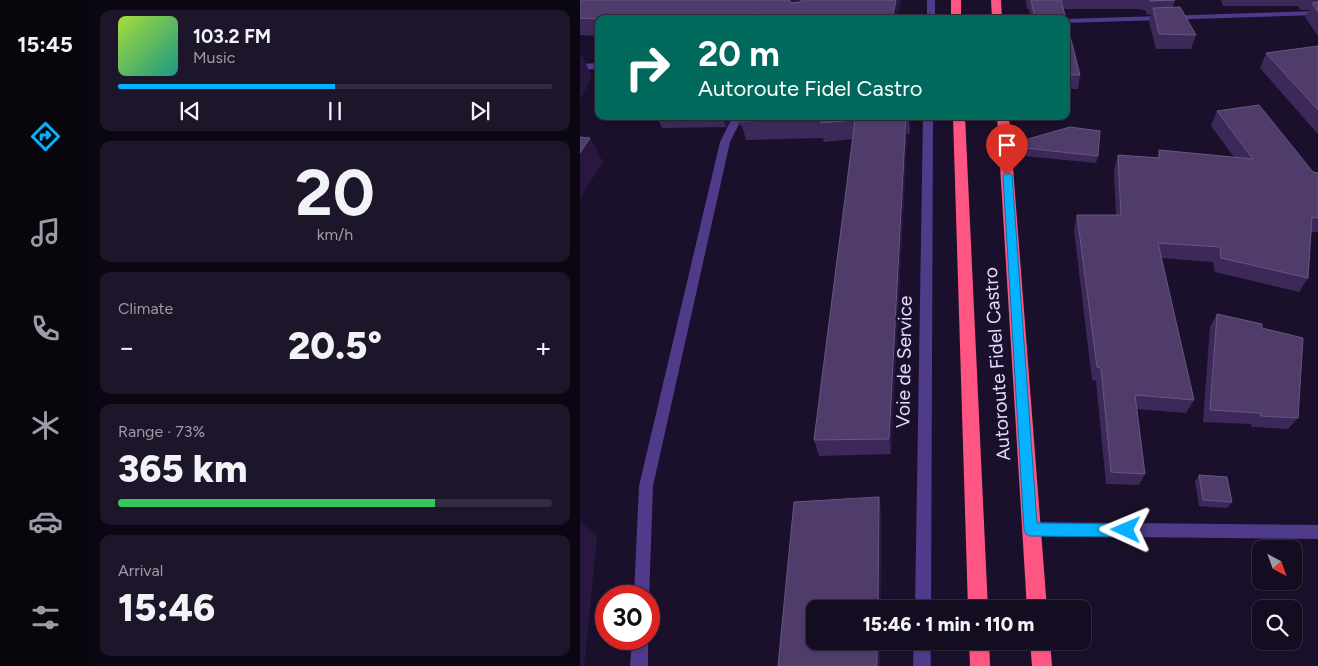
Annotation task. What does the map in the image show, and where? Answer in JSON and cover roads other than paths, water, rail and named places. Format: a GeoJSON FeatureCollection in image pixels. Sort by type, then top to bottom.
{"type":"FeatureCollection","features":[{"type":"Feature","properties":{"kind":"highway"},"geometry":{"type":"LineString","coordinates":[[956,0],[956,15]]}},
{"type":"Feature","properties":{"kind":"highway"},"geometry":{"type":"LineString","coordinates":[[996,0],[997,15]]}},
{"type":"Feature","properties":{"kind":"highway","name":"Autoroute Fidel Castro"},"geometry":{"type":"LineString","coordinates":[[959,120],[978,600]]}},
{"type":"Feature","properties":{"kind":"highway","name":"Autoroute Fidel Castro"},"geometry":{"type":"LineString","coordinates":[[1003,120],[1036,600]]}},
{"type":"Feature","properties":{"kind":"highway"},"geometry":{"type":"LineString","coordinates":[[979,650],[980,666]]}},
{"type":"Feature","properties":{"kind":"highway"},"geometry":{"type":"LineString","coordinates":[[1041,650],[1042,666]]}},
{"type":"Feature","properties":{"kind":"street"},"geometry":{"type":"LineString","coordinates":[[931,15],[932,0]]}},
{"type":"Feature","properties":{"kind":"street"},"geometry":{"type":"LineString","coordinates":[[1070,21],[1318,13]]}},
{"type":"Feature","properties":{"kind":"street"},"geometry":{"type":"LineString","coordinates":[[580,67],[595,66]]}},
{"type":"Feature","properties":{"kind":"street"},"geometry":{"type":"LineString","coordinates":[[642,585],[646,486],[725,142],[736,120]]}},
{"type":"Feature","properties":{"kind":"street","name":"Voie de Service"},"geometry":{"type":"LineString","coordinates":[[923,600],[928,120]]}},
{"type":"Feature","properties":{"kind":"street"},"geometry":{"type":"LineString","coordinates":[[1030,529],[1318,532]]}},
{"type":"Feature","properties":{"kind":"street"},"geometry":{"type":"LineString","coordinates":[[639,666],[640,650]]}},
{"type":"Feature","properties":{"kind":"street"},"geometry":{"type":"LineString","coordinates":[[922,650],[922,666]]}}]}
